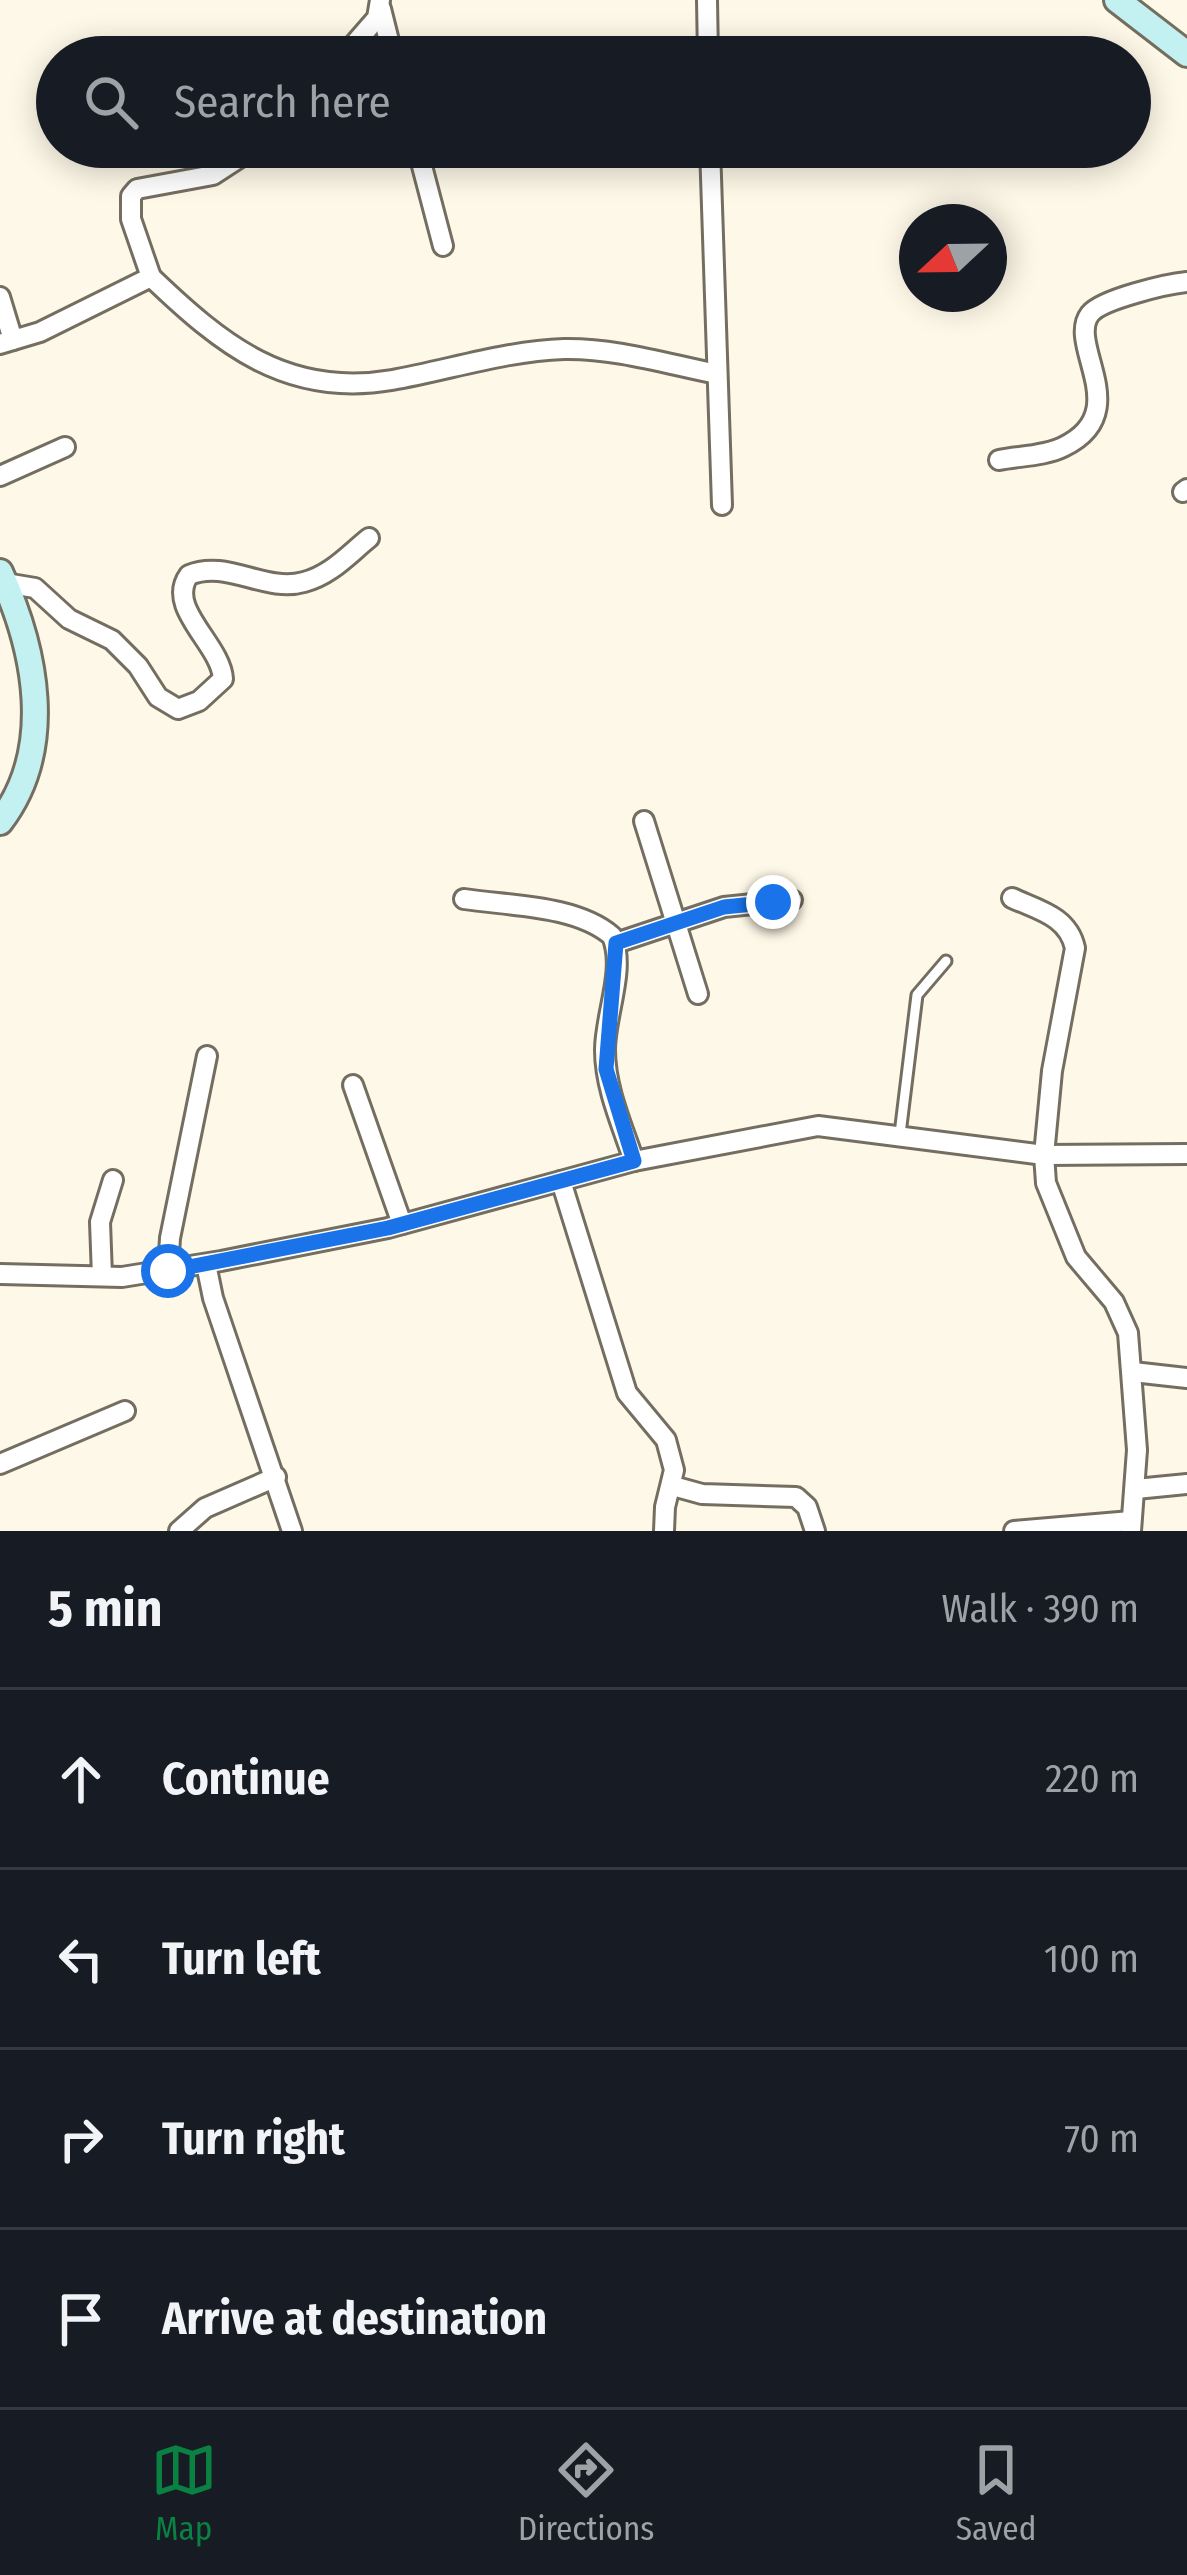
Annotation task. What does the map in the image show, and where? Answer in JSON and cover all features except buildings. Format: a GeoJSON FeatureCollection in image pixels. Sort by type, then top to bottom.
{"type":"FeatureCollection","features":[{"type":"Feature","properties":{"kind":"street"},"geometry":{"type":"LineString","coordinates":[[706,0],[707,36]]}},
{"type":"Feature","properties":{"kind":"street"},"geometry":{"type":"LineString","coordinates":[[1117,0],[1187,54]]}},
{"type":"Feature","properties":{"kind":"street"},"geometry":{"type":"LineString","coordinates":[[364,36],[380,4]]}},
{"type":"Feature","properties":{"kind":"street"},"geometry":{"type":"LineString","coordinates":[[380,4],[388,36]]}},
{"type":"Feature","properties":{"kind":"street"},"geometry":{"type":"LineString","coordinates":[[227,168],[146,184],[131,196],[135,235],[151,277],[239,352],[282,373],[325,382],[387,381],[509,356],[598,350],[717,374]]}},
{"type":"Feature","properties":{"kind":"street"},"geometry":{"type":"LineString","coordinates":[[422,168],[443,247]]}},
{"type":"Feature","properties":{"kind":"street"},"geometry":{"type":"LineString","coordinates":[[711,168],[722,505]]}},
{"type":"Feature","properties":{"kind":"street"},"geometry":{"type":"LineString","coordinates":[[0,297],[6,342],[40,332],[151,277]]}},
{"type":"Feature","properties":{"kind":"street"},"geometry":{"type":"LineString","coordinates":[[999,460],[1058,450],[1090,424],[1098,390],[1086,323],[1096,308],[1187,282]]}},
{"type":"Feature","properties":{"kind":"street"},"geometry":{"type":"LineString","coordinates":[[0,476],[64,447]]}},
{"type":"Feature","properties":{"kind":"street"},"geometry":{"type":"LineString","coordinates":[[3,578],[35,588],[70,619],[112,640],[138,666],[158,697],[178,710],[199,701],[223,679],[220,662],[182,598],[189,575],[211,569],[260,581],[302,583],[340,563],[369,538]]}},
{"type":"Feature","properties":{"kind":"street"},"geometry":{"type":"LineString","coordinates":[[0,822],[25,776],[36,704],[32,669],[3,578]]}},
{"type":"Feature","properties":{"kind":"street"},"geometry":{"type":"LineString","coordinates":[[644,821],[698,994]]}},
{"type":"Feature","properties":{"kind":"street"},"geometry":{"type":"LineString","coordinates":[[1012,898],[1063,922],[1075,947],[1052,1071],[1046,1183],[1076,1257],[1123,1316],[1133,1372],[1136,1489],[1131,1526],[1014,1531]]}},
{"type":"Feature","properties":{"kind":"street"},"geometry":{"type":"LineString","coordinates":[[464,899],[572,916],[607,931],[616,943],[606,1069],[634,1161]]}},
{"type":"Feature","properties":{"kind":"street"},"geometry":{"type":"LineString","coordinates":[[616,943],[724,907],[792,900]]}},
{"type":"Feature","properties":{"kind":"street"},"geometry":{"type":"LineString","coordinates":[[168,1271],[170,1238],[207,1056]]}},
{"type":"Feature","properties":{"kind":"street"},"geometry":{"type":"LineString","coordinates":[[353,1085],[402,1224]]}},
{"type":"Feature","properties":{"kind":"street"},"geometry":{"type":"LineString","coordinates":[[0,1274],[101,1276],[168,1271],[402,1224],[634,1161],[818,1126],[1044,1155],[1187,1154]]}},
{"type":"Feature","properties":{"kind":"street"},"geometry":{"type":"LineString","coordinates":[[101,1276],[100,1222],[113,1180]]}},
{"type":"Feature","properties":{"kind":"street"},"geometry":{"type":"LineString","coordinates":[[561,1181],[627,1393],[666,1440],[674,1470],[664,1507],[664,1531]]}},
{"type":"Feature","properties":{"kind":"street"},"geometry":{"type":"LineString","coordinates":[[206,1264],[213,1298],[292,1531]]}},
{"type":"Feature","properties":{"kind":"street"},"geometry":{"type":"LineString","coordinates":[[1133,1372],[1187,1378]]}},
{"type":"Feature","properties":{"kind":"street"},"geometry":{"type":"LineString","coordinates":[[0,1464],[125,1412]]}},
{"type":"Feature","properties":{"kind":"street"},"geometry":{"type":"LineString","coordinates":[[179,1531],[206,1508],[276,1477]]}},
{"type":"Feature","properties":{"kind":"street"},"geometry":{"type":"LineString","coordinates":[[1136,1489],[1187,1484]]}},
{"type":"Feature","properties":{"kind":"street"},"geometry":{"type":"LineString","coordinates":[[673,1486],[703,1494],[796,1497],[807,1507],[815,1531]]}},
{"type":"Feature","properties":{"kind":"lane"},"geometry":{"type":"LineString","coordinates":[[900,1134],[917,995],[929,975],[946,961]]}},
{"type":"Feature","properties":{"kind":"route"},"geometry":{"type":"LineString","coordinates":[[168,1271],[388,1228],[634,1161],[606,1069],[616,943],[724,907],[773,902]]}}]}
